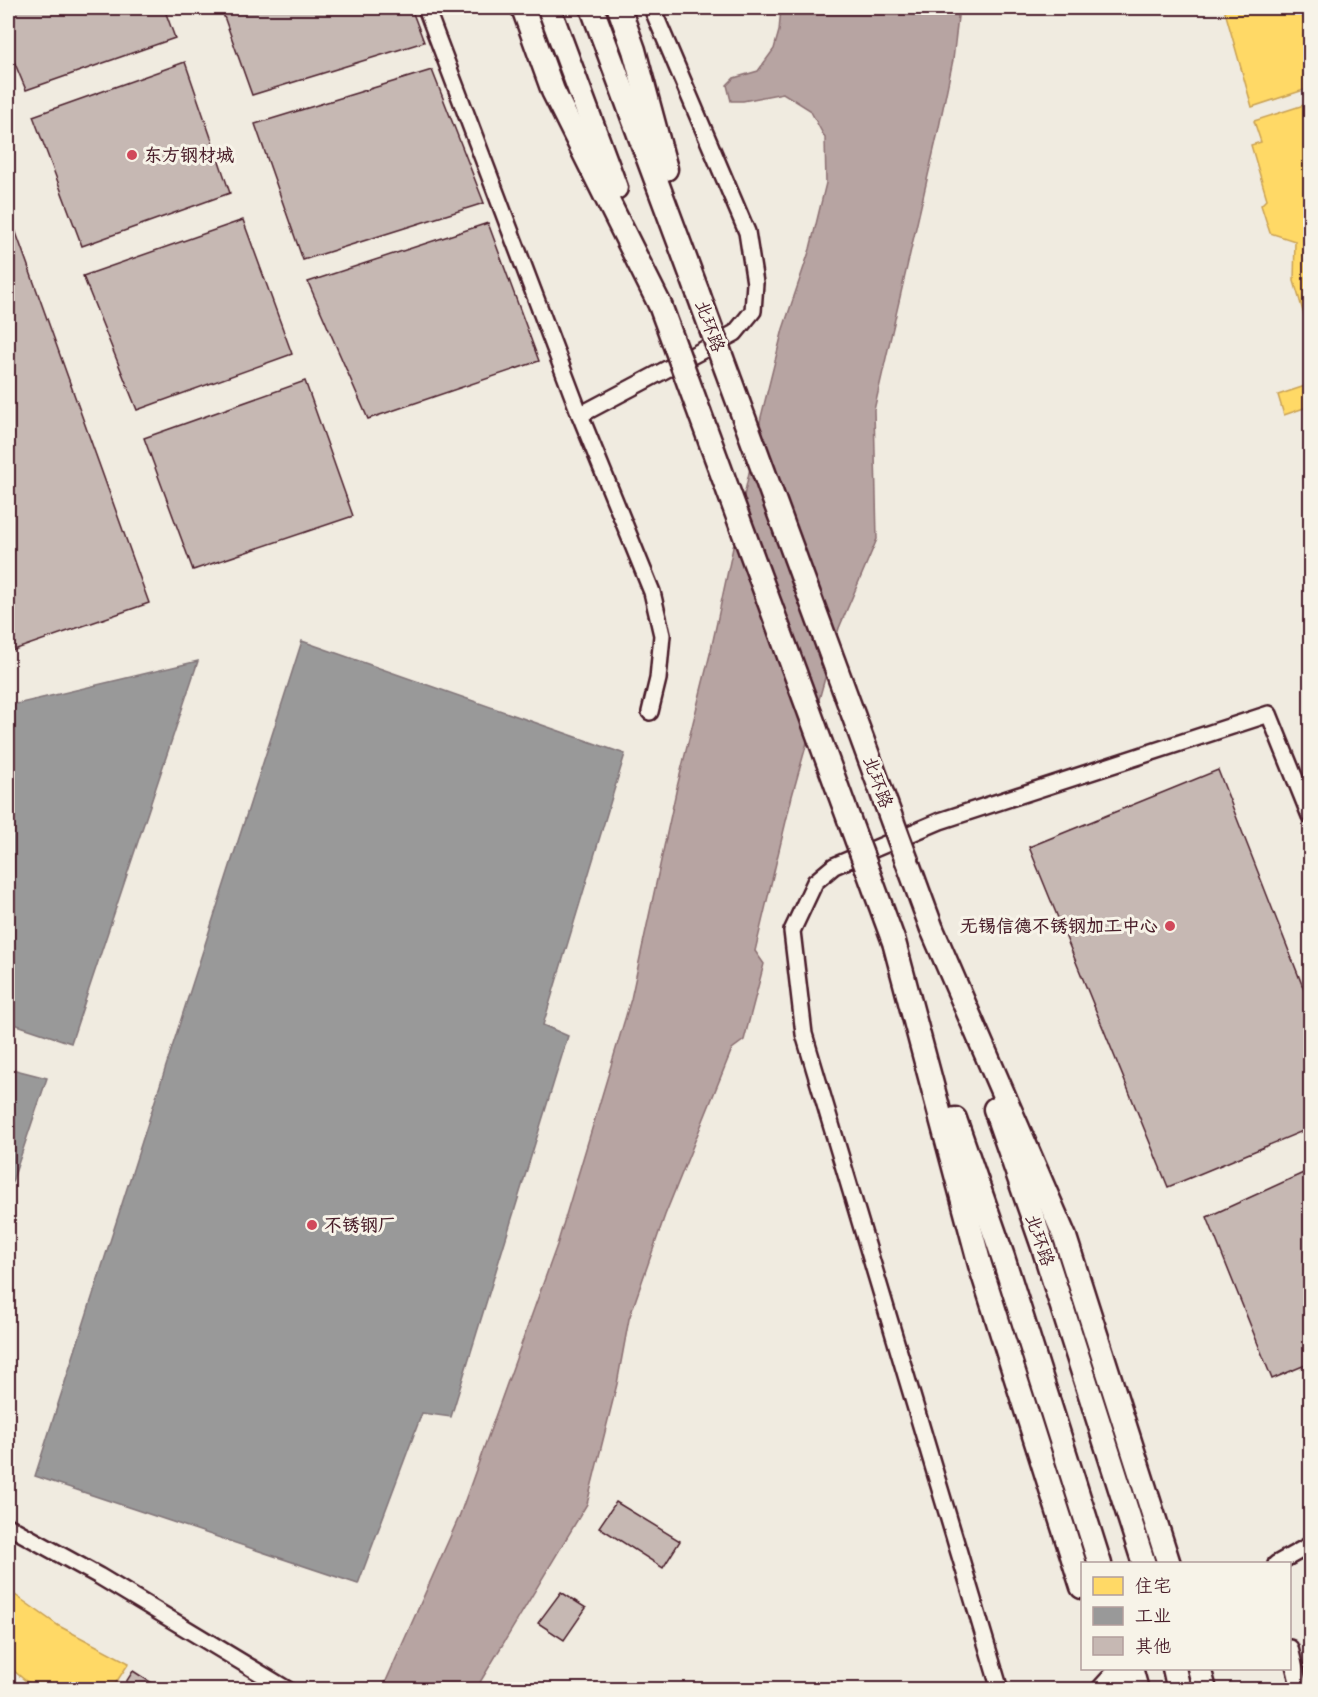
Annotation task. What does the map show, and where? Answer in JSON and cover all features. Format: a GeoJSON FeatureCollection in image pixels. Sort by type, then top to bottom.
{"type":"FeatureCollection","features":[{"type":"Feature","properties":{"kind":"highway"},"geometry":{"type":"LineString","coordinates":[[523,8],[553,91],[660,304]]}},
{"type":"Feature","properties":{"kind":"highway"},"geometry":{"type":"LineString","coordinates":[[549,8],[894,942],[1003,1257],[1101,1562]]}},
{"type":"Feature","properties":{"kind":"highway","name":"北环路"},"geometry":{"type":"LineString","coordinates":[[592,8],[932,929],[1042,1244],[1143,1562]]}},
{"type":"Feature","properties":{"kind":"highway"},"geometry":{"type":"LineString","coordinates":[[619,8],[634,50],[698,292]]}},
{"type":"Feature","properties":{"kind":"highway"},"geometry":{"type":"LineString","coordinates":[[932,929],[1065,1237],[1168,1562]]}},
{"type":"Feature","properties":{"kind":"highway"},"geometry":{"type":"LineString","coordinates":[[894,942],[980,1265],[1081,1581]]}},
{"type":"Feature","properties":{"kind":"highway"},"geometry":{"type":"LineString","coordinates":[[1132,1670],[1137,1689]]}},
{"type":"Feature","properties":{"kind":"highway"},"geometry":{"type":"LineString","coordinates":[[1174,1670],[1179,1689]]}},
{"type":"Feature","properties":{"kind":"highway"},"geometry":{"type":"LineString","coordinates":[[1200,1670],[1205,1689]]}},
{"type":"Feature","properties":{"kind":"street"},"geometry":{"type":"LineString","coordinates":[[426,8],[580,415],[652,592],[662,635],[658,679],[650,712]]}},
{"type":"Feature","properties":{"kind":"street"},"geometry":{"type":"LineString","coordinates":[[580,415],[735,333],[753,311],[755,283],[747,232],[652,8]]}},
{"type":"Feature","properties":{"kind":"street"},"geometry":{"type":"LineString","coordinates":[[1000,1689],[804,1034],[792,931],[815,882],[834,866],[940,821],[1269,714],[1311,816]]}},
{"type":"Feature","properties":{"kind":"street"},"geometry":{"type":"LineString","coordinates":[[8,1526],[99,1576],[288,1689]]}},
{"type":"Feature","properties":{"kind":"street"},"geometry":{"type":"LineString","coordinates":[[1278,1562],[1311,1545]]}},
{"type":"Feature","properties":{"kind":"street"},"geometry":{"type":"LineString","coordinates":[[1291,1652],[1300,1689]]}},
{"type":"Feature","properties":{"kind":"shaded area"},"geometry":{"type":"Polygon","coordinates":[[[781,8],[959,8],[953,60],[938,132],[874,410],[877,539],[839,628],[792,796],[755,951],[764,964],[744,1040],[732,1049],[665,1215],[629,1319],[617,1384],[587,1504],[476,1689],[382,1690],[459,1517],[557,1245],[631,999],[677,787],[711,650],[761,417],[783,329],[810,249],[826,183],[825,138],[810,110],[783,93],[743,101],[731,101],[727,85],[734,78],[758,71],[774,49],[779,31],[781,8]]]}},
{"type":"Feature","properties":{"kind":"building: 住宅"},"geometry":{"type":"Polygon","coordinates":[[[1224,8],[1300,8],[1310,39],[1310,88],[1252,107],[1224,8]]]}},
{"type":"Feature","properties":{"kind":"building: 住宅"},"geometry":{"type":"Polygon","coordinates":[[[1310,103],[1310,335],[1294,281],[1295,241],[1270,233],[1261,205],[1267,199],[1251,145],[1261,142],[1254,121],[1310,103]]]}},
{"type":"Feature","properties":{"kind":"building: 住宅"},"geometry":{"type":"Polygon","coordinates":[[[1305,386],[1310,406],[1284,415],[1278,395],[1305,386]]]}},
{"type":"Feature","properties":{"kind":"building: 住宅"},"geometry":{"type":"Polygon","coordinates":[[[8,1590],[59,1626],[129,1663],[111,1690],[43,1690],[26,1681],[8,1666],[8,1590]]]}},
{"type":"Feature","properties":{"kind":"building: 工业","name":"不锈钢厂"},"geometry":{"type":"Polygon","coordinates":[[[302,641],[625,754],[543,1025],[568,1036],[451,1417],[422,1413],[358,1584],[35,1476],[302,641]]]}},
{"type":"Feature","properties":{"kind":"building: 工业"},"geometry":{"type":"Polygon","coordinates":[[[198,661],[71,1043],[8,1022],[8,706],[198,661]]]}},
{"type":"Feature","properties":{"kind":"building: 工业"},"geometry":{"type":"Polygon","coordinates":[[[8,1068],[47,1078],[8,1194],[8,1068]]]}},
{"type":"Feature","properties":{"kind":"building: 其他"},"geometry":{"type":"Polygon","coordinates":[[[8,8],[164,8],[175,38],[26,90],[8,47],[8,8]]]}},
{"type":"Feature","properties":{"kind":"building: 其他"},"geometry":{"type":"Polygon","coordinates":[[[221,8],[411,8],[424,42],[252,95],[221,8]]]}},
{"type":"Feature","properties":{"kind":"building: 其他","name":"东方钢材城"},"geometry":{"type":"Polygon","coordinates":[[[185,62],[230,193],[82,246],[33,116],[185,62]]]}},
{"type":"Feature","properties":{"kind":"building: 其他"},"geometry":{"type":"Polygon","coordinates":[[[432,70],[484,203],[303,260],[255,124],[432,70]]]}},
{"type":"Feature","properties":{"kind":"building: 其他"},"geometry":{"type":"Polygon","coordinates":[[[8,214],[149,603],[8,652],[8,214]]]}},
{"type":"Feature","properties":{"kind":"building: 其他"},"geometry":{"type":"Polygon","coordinates":[[[243,220],[292,354],[137,410],[83,276],[243,220]]]}},
{"type":"Feature","properties":{"kind":"building: 其他"},"geometry":{"type":"Polygon","coordinates":[[[488,223],[539,361],[368,419],[308,282],[488,223]]]}},
{"type":"Feature","properties":{"kind":"building: 其他"},"geometry":{"type":"Polygon","coordinates":[[[305,381],[353,516],[193,570],[144,438],[305,381]]]}},
{"type":"Feature","properties":{"kind":"building: 其他","name":"无锡信德不锈钢加工中心"},"geometry":{"type":"Polygon","coordinates":[[[1218,770],[1310,1005],[1310,1128],[1168,1187],[1029,847],[1218,770]]]}},
{"type":"Feature","properties":{"kind":"building: 其他"},"geometry":{"type":"Polygon","coordinates":[[[1310,1170],[1310,1363],[1272,1379],[1207,1217],[1310,1170]]]}},
{"type":"Feature","properties":{"kind":"building: 其他"},"geometry":{"type":"Polygon","coordinates":[[[616,1502],[680,1541],[663,1568],[599,1527],[616,1502]]]}},
{"type":"Feature","properties":{"kind":"building: 其他"},"geometry":{"type":"Polygon","coordinates":[[[561,1592],[586,1608],[564,1640],[538,1623],[561,1592]]]}},
{"type":"Feature","properties":{"kind":"building: 其他"},"geometry":{"type":"Polygon","coordinates":[[[133,1671],[163,1690],[121,1690],[133,1671]]]}},
{"type":"Feature","properties":{"kind":"place","name":"东方钢材城"},"geometry":{"type":"Point","coordinates":[132,155]}},
{"type":"Feature","properties":{"kind":"place","name":"无锡信德不锈钢加工中心"},"geometry":{"type":"Point","coordinates":[1170,926]}},
{"type":"Feature","properties":{"kind":"place","name":"不锈钢厂"},"geometry":{"type":"Point","coordinates":[312,1225]}}]}
